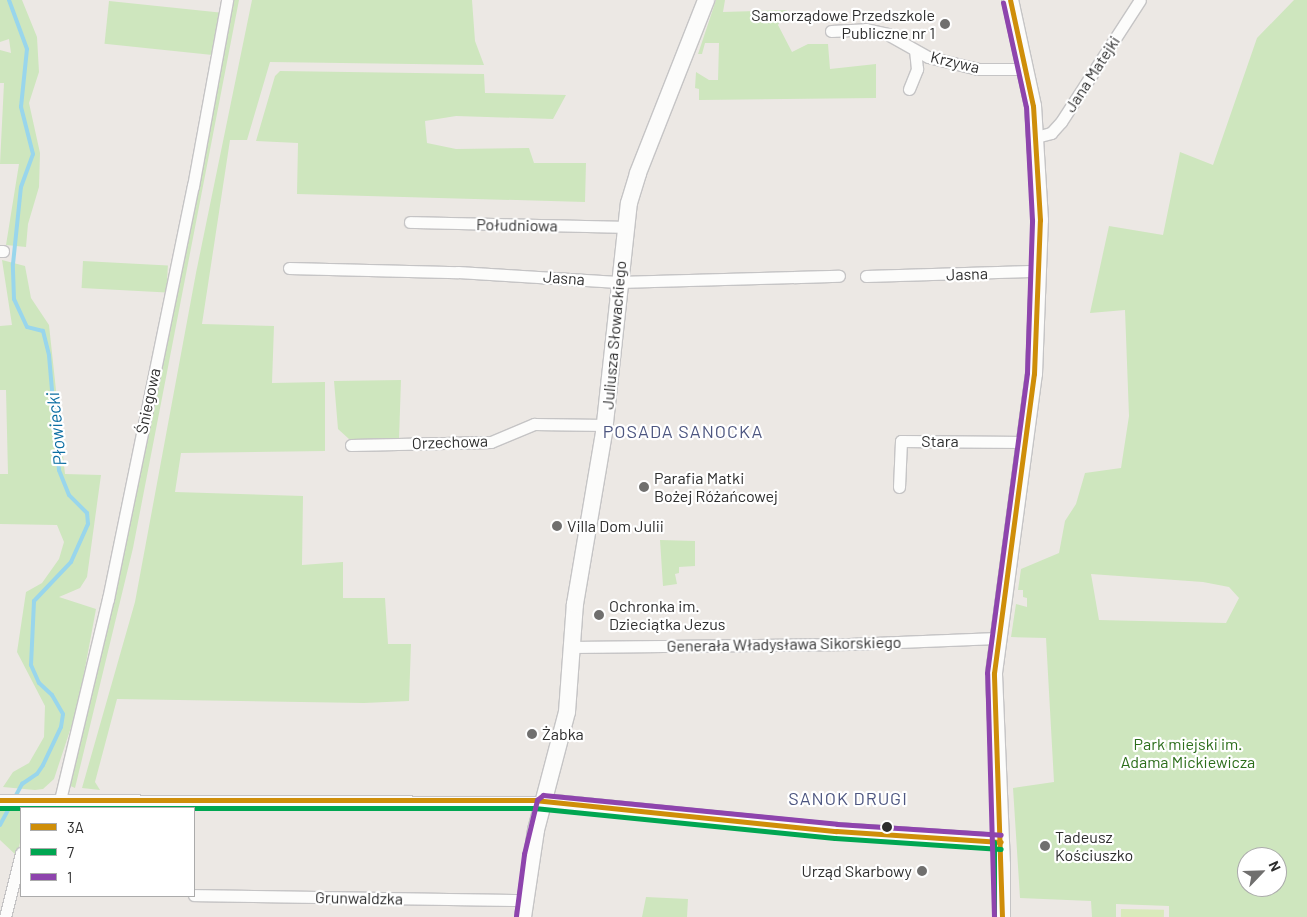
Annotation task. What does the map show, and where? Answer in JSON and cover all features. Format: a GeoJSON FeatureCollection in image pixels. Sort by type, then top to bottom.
{"type":"FeatureCollection","features":[{"type":"Feature","properties":{"kind":"street","name":"Śniegowa"},"geometry":{"type":"LineString","coordinates":[[60,800],[108,599],[193,186],[227,0]]}},
{"type":"Feature","properties":{"kind":"street","name":"Juliusza Słowackiego"},"geometry":{"type":"LineString","coordinates":[[523,917],[524,900],[544,802],[567,712],[571,647],[605,424],[624,227],[638,173],[706,0]]}},
{"type":"Feature","properties":{"kind":"street"},"geometry":{"type":"LineString","coordinates":[[1002,917],[1001,842],[994,704],[997,638],[1034,374],[1040,220],[1036,137],[1026,69],[1010,0]]}},
{"type":"Feature","properties":{"kind":"street","name":"Jana Matejki"},"geometry":{"type":"LineString","coordinates":[[1036,137],[1046,136],[1062,122],[1140,0]]}},
{"type":"Feature","properties":{"kind":"street","name":"Krzywa"},"geometry":{"type":"LineString","coordinates":[[831,31],[866,29],[887,34],[928,57],[978,69],[1026,69]]}},
{"type":"Feature","properties":{"kind":"street","name":"Krzywa"},"geometry":{"type":"LineString","coordinates":[[909,89],[916,69],[915,50]]}},
{"type":"Feature","properties":{"kind":"street","name":"Południowa"},"geometry":{"type":"LineString","coordinates":[[410,222],[624,227]]}},
{"type":"Feature","properties":{"kind":"street","name":"Jasna"},"geometry":{"type":"LineString","coordinates":[[289,268],[458,272],[618,282],[839,276]]}},
{"type":"Feature","properties":{"kind":"street","name":"Jasna"},"geometry":{"type":"LineString","coordinates":[[866,276],[1039,271]]}},
{"type":"Feature","properties":{"kind":"street","name":"Orzechowa"},"geometry":{"type":"LineString","coordinates":[[351,445],[491,442],[534,424],[605,424]]}},
{"type":"Feature","properties":{"kind":"street","name":"Stara"},"geometry":{"type":"LineString","coordinates":[[899,487],[901,441],[1025,442]]}},
{"type":"Feature","properties":{"kind":"street","name":"Generała Władysława Sikorskiego"},"geometry":{"type":"LineString","coordinates":[[571,647],[939,641],[997,638]]}},
{"type":"Feature","properties":{"kind":"street"},"geometry":{"type":"LineString","coordinates":[[0,800],[42,802],[60,800],[101,805],[544,802],[836,831],[1001,842]]}},
{"type":"Feature","properties":{"kind":"street"},"geometry":{"type":"LineString","coordinates":[[5,917],[20,857]]}},
{"type":"Feature","properties":{"kind":"street","name":"Grunwaldzka"},"geometry":{"type":"LineString","coordinates":[[195,895],[524,900]]}},
{"type":"Feature","properties":{"kind":"green space"},"geometry":{"type":"Polygon","coordinates":[[[0,0],[22,0],[37,37],[39,72],[29,103],[40,153],[39,187],[28,224],[26,247],[6,245],[19,164],[0,164],[4,83],[0,83],[0,50],[11,53],[9,39],[0,42],[0,0]]]}},
{"type":"Feature","properties":{"kind":"green space"},"geometry":{"type":"Polygon","coordinates":[[[232,0],[239,0],[133,548],[75,788],[66,784],[83,732],[124,554],[201,180],[232,0]]]}},
{"type":"Feature","properties":{"kind":"green space"},"geometry":{"type":"Polygon","coordinates":[[[252,0],[472,0],[475,41],[484,65],[270,62],[247,140],[230,140],[202,324],[274,326],[272,383],[325,382],[325,451],[181,453],[175,492],[303,496],[302,565],[343,562],[343,598],[385,598],[388,644],[411,644],[409,701],[364,703],[117,699],[95,782],[100,790],[82,788],[135,602],[196,273],[252,0]]]}},
{"type":"Feature","properties":{"kind":"green space"},"geometry":{"type":"Polygon","coordinates":[[[716,0],[725,0],[723,12],[787,10],[778,25],[792,52],[808,44],[828,44],[830,69],[876,64],[876,98],[699,100],[699,89],[695,88],[696,72],[709,80],[718,80],[719,43],[705,43],[702,54],[698,54],[716,0]]]}},
{"type":"Feature","properties":{"kind":"green space","name":"Park miejski im. Adama Mickiewicza"},"geometry":{"type":"Polygon","coordinates":[[[1294,0],[1307,0],[1307,917],[1169,917],[1169,906],[1116,904],[1116,917],[1092,917],[1091,901],[1020,898],[1013,788],[1054,782],[1046,638],[1011,637],[1016,604],[1027,607],[1027,598],[1023,597],[1023,590],[1018,590],[1021,569],[1059,553],[1065,521],[1076,504],[1085,473],[1121,468],[1129,416],[1125,310],[1090,313],[1109,226],[1163,235],[1180,152],[1213,165],[1257,38],[1294,0]],[[1091,574],[1099,620],[1226,623],[1239,598],[1229,587],[1203,582],[1091,574]]]}},
{"type":"Feature","properties":{"kind":"green space"},"geometry":{"type":"Polygon","coordinates":[[[109,1],[219,13],[215,55],[105,44],[109,1]]]}},
{"type":"Feature","properties":{"kind":"green space"},"geometry":{"type":"Polygon","coordinates":[[[280,71],[484,74],[485,93],[566,95],[553,119],[456,116],[425,121],[427,143],[456,149],[529,148],[534,163],[586,163],[585,202],[297,194],[298,143],[256,141],[275,76],[280,71]]]}},
{"type":"Feature","properties":{"kind":"green space"},"geometry":{"type":"Polygon","coordinates":[[[2,260],[25,266],[31,298],[49,325],[65,474],[101,475],[87,577],[80,588],[59,597],[96,609],[78,706],[54,779],[43,789],[35,790],[3,787],[13,772],[29,763],[44,737],[45,706],[17,652],[26,592],[42,583],[59,559],[64,542],[57,525],[0,524],[0,474],[8,474],[6,390],[0,390],[0,326],[12,325],[2,260]]]}},
{"type":"Feature","properties":{"kind":"green space"},"geometry":{"type":"Polygon","coordinates":[[[83,261],[168,265],[166,292],[82,288],[83,261]]]}},
{"type":"Feature","properties":{"kind":"green space"},"geometry":{"type":"Polygon","coordinates":[[[401,380],[399,439],[349,439],[338,429],[334,381],[401,380]]]}},
{"type":"Feature","properties":{"kind":"green space"},"geometry":{"type":"Polygon","coordinates":[[[660,540],[695,541],[695,566],[679,567],[679,573],[675,574],[677,584],[663,586],[660,540]]]}},
{"type":"Feature","properties":{"kind":"green space"},"geometry":{"type":"Polygon","coordinates":[[[20,807],[20,842],[17,856],[0,840],[0,808],[20,807]]]}},
{"type":"Feature","properties":{"kind":"green space"},"geometry":{"type":"Polygon","coordinates":[[[646,897],[688,899],[687,917],[642,917],[646,897]]]}},
{"type":"Feature","properties":{"kind":"green space"},"geometry":{"type":"Polygon","coordinates":[[[1121,909],[1164,910],[1164,917],[1121,917],[1121,909]]]}},
{"type":"Feature","properties":{"kind":"waterway","name":"Płowiecki"},"geometry":{"type":"LineString","coordinates":[[0,825],[22,784],[37,774],[43,765],[61,727],[63,714],[52,695],[39,683],[31,665],[34,601],[71,562],[88,524],[87,513],[69,495],[59,470],[49,355],[43,331],[27,327],[14,299],[13,264],[21,187],[33,154],[21,107],[27,49],[9,0]]}},
{"type":"Feature","properties":{"kind":"transit line","name":"3A"},"geometry":{"type":"LineString","coordinates":[[1002,917],[994,673],[1034,374],[1040,220],[1033,106],[1010,0]]}},
{"type":"Feature","properties":{"kind":"transit line","name":"1"},"geometry":{"type":"LineString","coordinates":[[994,917],[987,673],[1027,373],[1032,220],[1026,107],[1003,2]]}},
{"type":"Feature","properties":{"kind":"transit line","name":"1"},"geometry":{"type":"LineString","coordinates":[[516,916],[524,854],[537,800],[543,795],[837,824],[1001,835]]}},
{"type":"Feature","properties":{"kind":"transit line","name":"3A"},"geometry":{"type":"LineString","coordinates":[[0,800],[534,800],[836,831],[1001,842]]}},
{"type":"Feature","properties":{"kind":"transit line","name":"7"},"geometry":{"type":"LineString","coordinates":[[0,808],[20,808]]}},
{"type":"Feature","properties":{"kind":"transit line","name":"7"},"geometry":{"type":"LineString","coordinates":[[195,808],[534,808],[835,838],[1001,849]]}},
{"type":"Feature","properties":{"kind":"transit line","name":"7"},"geometry":{"type":"LineString","coordinates":[[994,842],[994,917]]}},
{"type":"Feature","properties":{"kind":"place","name":"Samorządowe Przedszkole Publiczne nr 1"},"geometry":{"type":"Point","coordinates":[945,24]}},
{"type":"Feature","properties":{"kind":"place","name":"Parafia Matki Bożej Różańcowej"},"geometry":{"type":"Point","coordinates":[644,487]}},
{"type":"Feature","properties":{"kind":"place","name":"Villa Dom Julii"},"geometry":{"type":"Point","coordinates":[557,526]}},
{"type":"Feature","properties":{"kind":"place","name":"Ochronka im. Dzieciątka Jezus"},"geometry":{"type":"Point","coordinates":[599,615]}},
{"type":"Feature","properties":{"kind":"place","name":"Żabka"},"geometry":{"type":"Point","coordinates":[532,734]}},
{"type":"Feature","properties":{"kind":"place","name":"Tadeusz Kościuszko"},"geometry":{"type":"Point","coordinates":[1045,846]}},
{"type":"Feature","properties":{"kind":"place","name":"Urząd Skarbowy"},"geometry":{"type":"Point","coordinates":[922,871]}},
{"type":"Feature","properties":{"kind":"district","name":"POSADA SANOCKA"},"geometry":{"type":"Point","coordinates":[683,431]}},
{"type":"Feature","properties":{"kind":"district","name":"SANOK DRUGI"},"geometry":{"type":"Point","coordinates":[848,798]}}]}
